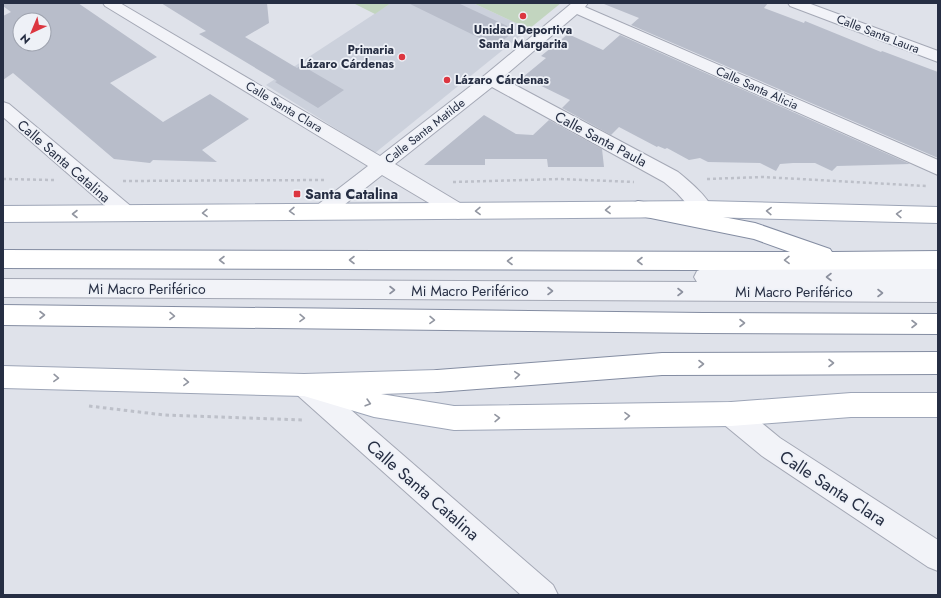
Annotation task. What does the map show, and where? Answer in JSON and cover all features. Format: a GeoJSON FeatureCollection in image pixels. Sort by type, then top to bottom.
{"type":"FeatureCollection","features":[{"type":"Feature","properties":{"kind":"main road"},"geometry":{"type":"LineString","coordinates":[[638,209],[755,231],[835,260]]}},
{"type":"Feature","properties":{"kind":"main road"},"geometry":{"type":"LineString","coordinates":[[3,214],[703,209],[938,216]]}},
{"type":"Feature","properties":{"kind":"main road"},"geometry":{"type":"LineString","coordinates":[[3,220],[23,214]]}},
{"type":"Feature","properties":{"kind":"main road"},"geometry":{"type":"LineString","coordinates":[[3,259],[693,261],[938,260]]}},
{"type":"Feature","properties":{"kind":"main road"},"geometry":{"type":"LineString","coordinates":[[3,315],[703,323],[938,324]]}},
{"type":"Feature","properties":{"kind":"main road"},"geometry":{"type":"LineString","coordinates":[[3,377],[304,385],[437,381],[662,364],[938,363]]}},
{"type":"Feature","properties":{"kind":"main road"},"geometry":{"type":"LineString","coordinates":[[3,385],[26,377]]}},
{"type":"Feature","properties":{"kind":"main road"},"geometry":{"type":"LineString","coordinates":[[304,385],[374,405],[454,418],[731,414],[851,405],[938,405]]}},
{"type":"Feature","properties":{"kind":"street","name":"Calle Santa Clara"},"geometry":{"type":"LineString","coordinates":[[110,3],[458,211]]}},
{"type":"Feature","properties":{"kind":"street","name":"Calle Santa Laura"},"geometry":{"type":"LineString","coordinates":[[795,3],[938,57]]}},
{"type":"Feature","properties":{"kind":"street","name":"Calle Santa Matilde"},"geometry":{"type":"LineString","coordinates":[[323,211],[491,79],[578,5]]}},
{"type":"Feature","properties":{"kind":"street","name":"Calle Santa Alicia"},"geometry":{"type":"LineString","coordinates":[[578,5],[938,168]]}},
{"type":"Feature","properties":{"kind":"street","name":"Calle Santa Paula"},"geometry":{"type":"LineString","coordinates":[[491,79],[659,170],[674,180],[703,209]]}},
{"type":"Feature","properties":{"kind":"street","name":"Calle Santa Catalina"},"geometry":{"type":"LineString","coordinates":[[3,108],[126,213]]}},
{"type":"Feature","properties":{"kind":"street","name":"Mi Macro Periférico"},"geometry":{"type":"LineString","coordinates":[[3,276],[938,277]]}},
{"type":"Feature","properties":{"kind":"street","name":"Mi Macro Periférico"},"geometry":{"type":"LineString","coordinates":[[3,288],[938,293]]}},
{"type":"Feature","properties":{"kind":"street","name":"Calle Santa Catalina"},"geometry":{"type":"LineString","coordinates":[[304,385],[543,595]]}},
{"type":"Feature","properties":{"kind":"street","name":"Calle Santa Clara"},"geometry":{"type":"LineString","coordinates":[[731,414],[771,447],[938,557]]}},
{"type":"Feature","properties":{"kind":"path"},"geometry":{"type":"LineString","coordinates":[[409,182],[560,179],[618,182],[763,177],[931,186]]}},
{"type":"Feature","properties":{"kind":"path"},"geometry":{"type":"LineString","coordinates":[[3,179],[362,181]]}},
{"type":"Feature","properties":{"kind":"path"},"geometry":{"type":"LineString","coordinates":[[88,406],[164,415],[306,420]]}},
{"type":"Feature","properties":{"kind":"shaded area","name":"Primaria Lázaro Cárdenas"},"geometry":{"type":"Polygon","coordinates":[[[391,3],[473,3],[529,29],[375,153],[266,85],[391,3]]]}},
{"type":"Feature","properties":{"kind":"green space"},"geometry":{"type":"Polygon","coordinates":[[[353,3],[391,3],[375,14],[353,3]]]}},
{"type":"Feature","properties":{"kind":"green space","name":"Unidad Deportiva Santa Margarita"},"geometry":{"type":"Polygon","coordinates":[[[473,3],[561,3],[529,29],[473,3]]]}},
{"type":"Feature","properties":{"kind":"building"},"geometry":{"type":"Polygon","coordinates":[[[3,3],[78,3],[157,57],[110,83],[163,122],[210,94],[249,119],[202,150],[217,162],[153,160],[150,163],[114,159],[13,73],[3,80],[3,16],[11,12],[3,6],[3,3]]]}},
{"type":"Feature","properties":{"kind":"building"},"geometry":{"type":"Polygon","coordinates":[[[161,3],[267,3],[269,23],[245,37],[297,68],[301,65],[344,90],[318,108],[275,82],[277,81],[199,34],[206,31],[161,3]]]}},
{"type":"Feature","properties":{"kind":"building"},"geometry":{"type":"Polygon","coordinates":[[[408,3],[458,3],[516,30],[496,46],[408,3]]]}},
{"type":"Feature","properties":{"kind":"building"},"geometry":{"type":"Polygon","coordinates":[[[768,3],[764,8],[804,23],[805,21],[881,52],[882,51],[938,72],[938,158],[631,25],[639,18],[604,4],[768,3]]]}},
{"type":"Feature","properties":{"kind":"building"},"geometry":{"type":"Polygon","coordinates":[[[568,34],[603,50],[620,35],[910,164],[837,166],[832,171],[815,163],[793,163],[780,164],[776,171],[760,163],[708,162],[700,158],[689,160],[667,148],[657,147],[619,127],[611,135],[562,108],[570,100],[523,77],[546,58],[541,56],[568,34]]]}},
{"type":"Feature","properties":{"kind":"building"},"geometry":{"type":"Polygon","coordinates":[[[484,115],[516,134],[533,135],[549,120],[602,149],[604,167],[548,167],[547,159],[485,159],[485,165],[424,165],[484,115]]]}},
{"type":"Feature","properties":{"kind":"place","name":"Unidad Deportiva Santa Margarita"},"geometry":{"type":"Point","coordinates":[523,16]}},
{"type":"Feature","properties":{"kind":"place","name":"Primaria Lázaro Cárdenas"},"geometry":{"type":"Point","coordinates":[402,57]}},
{"type":"Feature","properties":{"kind":"place","name":"Lázaro Cárdenas"},"geometry":{"type":"Point","coordinates":[447,80]}},
{"type":"Feature","properties":{"kind":"place","name":"Santa Catalina"},"geometry":{"type":"Point","coordinates":[297,194]}}]}
